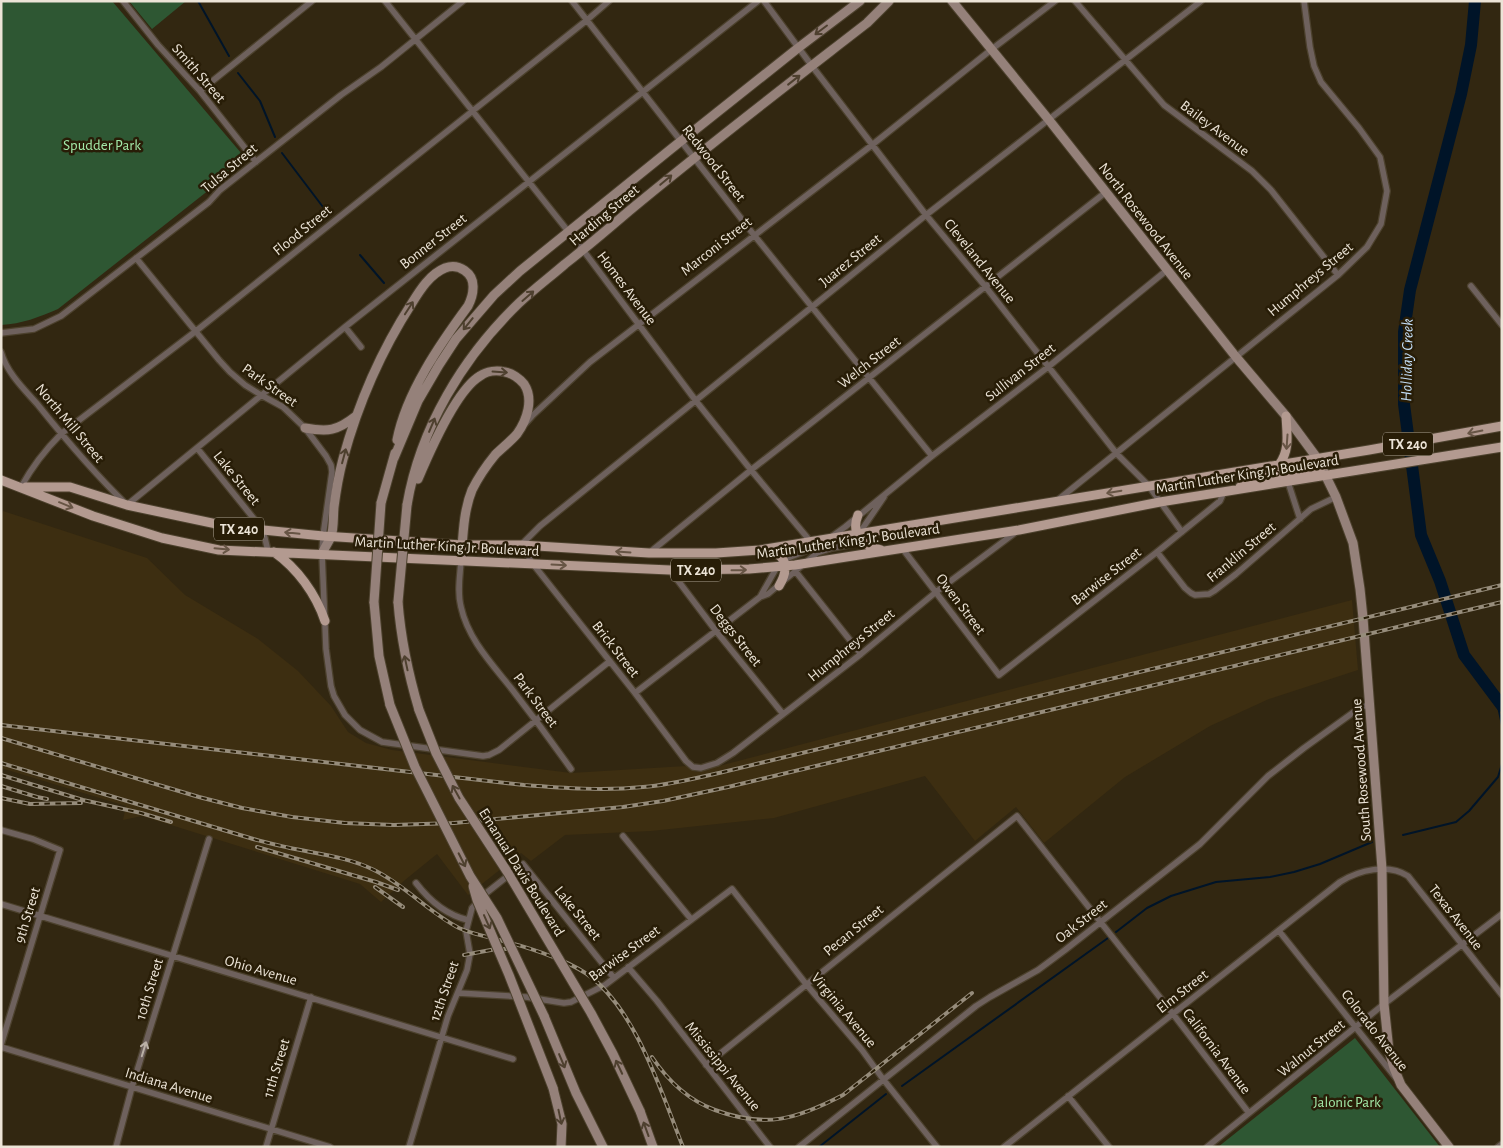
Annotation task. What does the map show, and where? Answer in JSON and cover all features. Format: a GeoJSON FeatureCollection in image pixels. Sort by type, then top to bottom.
{"type":"FeatureCollection","features":[{"type":"Feature","properties":{"kind":"main road","name":"Harding Street"},"geometry":{"type":"LineString","coordinates":[[394,458],[418,401],[438,365],[456,339],[494,295],[681,140],[860,1]]}},
{"type":"Feature","properties":{"kind":"main road","name":"Harding Street"},"geometry":{"type":"LineString","coordinates":[[407,505],[416,467],[429,433],[450,390],[468,362],[494,330],[520,303],[583,250],[694,158],[867,23],[889,1]]}},
{"type":"Feature","properties":{"kind":"main road","name":"North Rosewood Avenue"},"geometry":{"type":"LineString","coordinates":[[952,1],[1049,120],[1236,357],[1286,416],[1317,458]]}},
{"type":"Feature","properties":{"kind":"main road"},"geometry":{"type":"LineString","coordinates":[[322,554],[343,460],[356,416],[369,382],[392,334],[420,290],[432,276],[449,267],[464,269],[473,281],[472,298],[432,357],[410,400],[400,426],[394,458],[381,503],[374,602],[379,656],[390,705],[415,766],[470,876],[497,918],[544,1016],[576,1094],[603,1147]]}},
{"type":"Feature","properties":{"kind":"main road"},"geometry":{"type":"LineString","coordinates":[[407,505],[444,423],[460,397],[479,376],[500,370],[509,372],[524,384],[529,400],[529,409],[517,433]]}},
{"type":"Feature","properties":{"kind":"main road"},"geometry":{"type":"LineString","coordinates":[[305,428],[323,431],[334,430],[356,416]]}},
{"type":"Feature","properties":{"kind":"main road"},"geometry":{"type":"LineString","coordinates":[[1279,465],[1285,456],[1288,440],[1286,416]]}},
{"type":"Feature","properties":{"kind":"main road","name":"Martin Luther King Jr. Boulevard"},"geometry":{"type":"LineString","coordinates":[[20,487],[70,487],[127,506],[245,530],[462,545],[521,545],[649,553],[716,553],[760,550],[857,535],[1148,485],[1448,437],[1502,426]]}},
{"type":"Feature","properties":{"kind":"main road","name":"Marconi Street"},"geometry":{"type":"LineString","coordinates":[[461,561],[465,516],[471,492],[495,455],[517,433]]}},
{"type":"Feature","properties":{"kind":"main road","name":"Martin Luther King Jr. Boulevard"},"geometry":{"type":"LineString","coordinates":[[1,480],[93,516],[162,538],[219,550],[670,570],[749,569],[781,564],[805,564],[1019,530],[1160,502],[1288,482],[1324,472],[1374,468],[1502,447]]}},
{"type":"Feature","properties":{"kind":"main road","name":"South Rosewood Avenue"},"geometry":{"type":"LineString","coordinates":[[1317,458],[1336,497],[1353,543],[1356,561],[1363,618],[1382,869],[1384,1004],[1389,1051],[1401,1085]]}},
{"type":"Feature","properties":{"kind":"main road"},"geometry":{"type":"LineString","coordinates":[[1228,492],[1254,480],[1324,472]]}},
{"type":"Feature","properties":{"kind":"main road","name":"Emanual Davis Boulevard"},"geometry":{"type":"LineString","coordinates":[[407,505],[398,602],[407,667],[418,710],[436,753],[459,798],[508,872],[591,1013],[640,1111],[653,1147]]}},
{"type":"Feature","properties":{"kind":"main road"},"geometry":{"type":"LineString","coordinates":[[858,515],[856,521],[857,535],[863,542],[873,548],[884,551]]}},
{"type":"Feature","properties":{"kind":"main road"},"geometry":{"type":"LineString","coordinates":[[760,550],[776,553],[786,571],[779,586]]}},
{"type":"Feature","properties":{"kind":"main road"},"geometry":{"type":"LineString","coordinates":[[271,551],[286,560],[307,586],[318,604],[324,621]]}},
{"type":"Feature","properties":{"kind":"main road"},"geometry":{"type":"LineString","coordinates":[[470,876],[477,900],[509,975],[553,1088],[562,1124],[561,1147]]}},
{"type":"Feature","properties":{"kind":"main road","name":"Colorado Avenue"},"geometry":{"type":"LineString","coordinates":[[1401,1085],[1450,1147]]}},
{"type":"Feature","properties":{"kind":"street","name":"Smith Street"},"geometry":{"type":"LineString","coordinates":[[123,1],[158,45],[200,91],[256,162]]}},
{"type":"Feature","properties":{"kind":"street"},"geometry":{"type":"LineString","coordinates":[[200,91],[312,1]]}},
{"type":"Feature","properties":{"kind":"street","name":"Homes Avenue"},"geometry":{"type":"LineString","coordinates":[[385,1],[583,250],[696,401],[811,542]]}},
{"type":"Feature","properties":{"kind":"street","name":"Tulsa Street"},"geometry":{"type":"LineString","coordinates":[[1,333],[34,328],[60,316],[208,202],[220,190],[340,95],[380,67],[463,1]]}},
{"type":"Feature","properties":{"kind":"street","name":"Redwood Street"},"geometry":{"type":"LineString","coordinates":[[572,1],[754,235],[932,456]]}},
{"type":"Feature","properties":{"kind":"street","name":"Flood Street"},"geometry":{"type":"LineString","coordinates":[[20,487],[46,449],[61,434],[196,331],[609,1]]}},
{"type":"Feature","properties":{"kind":"street","name":"Bonner Street"},"geometry":{"type":"LineString","coordinates":[[127,506],[260,395],[758,1]]}},
{"type":"Feature","properties":{"kind":"street","name":"Cleveland Avenue"},"geometry":{"type":"LineString","coordinates":[[764,1],[926,215],[985,286],[1117,454],[1148,485],[1182,532]]}},
{"type":"Feature","properties":{"kind":"street","name":"Marconi Street"},"geometry":{"type":"LineString","coordinates":[[517,433],[533,415],[590,362],[872,145],[1055,1]]}},
{"type":"Feature","properties":{"kind":"street","name":"Bailey Avenue"},"geometry":{"type":"LineString","coordinates":[[1075,1],[1164,105],[1238,160],[1265,184],[1338,274]]}},
{"type":"Feature","properties":{"kind":"street","name":"Juarez Street"},"geometry":{"type":"LineString","coordinates":[[521,545],[540,526],[812,306],[1201,1]]}},
{"type":"Feature","properties":{"kind":"street","name":"Humphreys Street"},"geometry":{"type":"LineString","coordinates":[[1056,502],[1338,274],[1367,248],[1381,224],[1387,191],[1380,157],[1321,82],[1314,66],[1310,47],[1304,1]]}},
{"type":"Feature","properties":{"kind":"street","name":"Welch Street"},"geometry":{"type":"LineString","coordinates":[[649,553],[751,470],[1106,192]]}},
{"type":"Feature","properties":{"kind":"street","name":"Park Street"},"geometry":{"type":"LineString","coordinates":[[136,258],[230,372],[260,395],[283,407],[305,428],[326,456],[331,464],[332,472],[327,536]]}},
{"type":"Feature","properties":{"kind":"street","name":"Sullivan Street"},"geometry":{"type":"LineString","coordinates":[[760,597],[781,564],[829,539],[886,492],[1048,367],[1167,270]]}},
{"type":"Feature","properties":{"kind":"street"},"geometry":{"type":"LineString","coordinates":[[1471,286],[1502,325]]}},
{"type":"Feature","properties":{"kind":"street"},"geometry":{"type":"LineString","coordinates":[[345,327],[361,347]]}},
{"type":"Feature","properties":{"kind":"street","name":"North Mill Street"},"geometry":{"type":"LineString","coordinates":[[1,352],[7,368],[61,434],[127,506]]}},
{"type":"Feature","properties":{"kind":"street","name":"Lake Street"},"geometry":{"type":"LineString","coordinates":[[197,448],[263,530],[271,551]]}},
{"type":"Feature","properties":{"kind":"street"},"geometry":{"type":"LineString","coordinates":[[1288,482],[1300,519]]}},
{"type":"Feature","properties":{"kind":"street","name":"Sullivan Street"},"geometry":{"type":"LineString","coordinates":[[635,693],[760,597],[779,586],[817,554],[832,548],[848,545],[854,541],[871,518],[886,492]]}},
{"type":"Feature","properties":{"kind":"street","name":"Barwise Street"},"geometry":{"type":"LineString","coordinates":[[999,675],[1157,552],[1220,501],[1228,492]]}},
{"type":"Feature","properties":{"kind":"street","name":"Franklin Street"},"geometry":{"type":"LineString","coordinates":[[1157,552],[1185,588],[1194,595],[1209,594],[1214,592],[1311,509],[1336,497]]}},
{"type":"Feature","properties":{"kind":"street","name":"Humphreys Street"},"geometry":{"type":"LineString","coordinates":[[693,767],[701,768],[717,763],[725,758],[860,654],[936,592],[1019,530]]}},
{"type":"Feature","properties":{"kind":"street","name":"Brick Street"},"geometry":{"type":"LineString","coordinates":[[521,545],[533,564],[686,761],[693,767]]}},
{"type":"Feature","properties":{"kind":"street","name":"Owen Street"},"geometry":{"type":"LineString","coordinates":[[902,548],[999,675]]}},
{"type":"Feature","properties":{"kind":"street"},"geometry":{"type":"LineString","coordinates":[[322,554],[326,649],[334,696],[345,716],[360,730],[382,742],[483,756],[494,753],[610,661]]}},
{"type":"Feature","properties":{"kind":"street","name":"Park Street"},"geometry":{"type":"LineString","coordinates":[[461,561],[460,605],[469,630],[484,653],[571,769]]}},
{"type":"Feature","properties":{"kind":"street","name":"Deggs Street"},"geometry":{"type":"LineString","coordinates":[[670,570],[783,714]]}},
{"type":"Feature","properties":{"kind":"street"},"geometry":{"type":"LineString","coordinates":[[796,572],[860,654]]}},
{"type":"Feature","properties":{"kind":"street","name":"Oak Street"},"geometry":{"type":"LineString","coordinates":[[798,1147],[976,1006],[1038,970],[1200,844],[1268,776],[1358,709],[1370,704]]}},
{"type":"Feature","properties":{"kind":"street","name":"California Avenue"},"geometry":{"type":"LineString","coordinates":[[1017,816],[1101,921],[1249,1113]]}},
{"type":"Feature","properties":{"kind":"street","name":"Pecan Street"},"geometry":{"type":"LineString","coordinates":[[706,1064],[1017,816]]}},
{"type":"Feature","properties":{"kind":"street","name":"9th Street"},"geometry":{"type":"LineString","coordinates":[[1,830],[33,839],[60,850],[1,1046]]}},
{"type":"Feature","properties":{"kind":"street"},"geometry":{"type":"LineString","coordinates":[[623,836],[691,919]]}},
{"type":"Feature","properties":{"kind":"street","name":"10th Street"},"geometry":{"type":"LineString","coordinates":[[116,1147],[132,1087],[209,839]]}},
{"type":"Feature","properties":{"kind":"street","name":"Lake Street"},"geometry":{"type":"LineString","coordinates":[[468,920],[472,908],[484,894],[523,864],[614,978]]}},
{"type":"Feature","properties":{"kind":"street","name":"Elm Street"},"geometry":{"type":"LineString","coordinates":[[1004,1147],[1340,882],[1359,872],[1382,869]]}},
{"type":"Feature","properties":{"kind":"street","name":"Texas Avenue"},"geometry":{"type":"LineString","coordinates":[[1382,869],[1395,870],[1408,876],[1502,995]]}},
{"type":"Feature","properties":{"kind":"street"},"geometry":{"type":"LineString","coordinates":[[416,883],[424,893],[446,911],[456,917],[468,920]]}},
{"type":"Feature","properties":{"kind":"street","name":"Barwise Street"},"geometry":{"type":"LineString","coordinates":[[458,993],[526,997],[564,1003],[571,1002],[605,985],[732,889]]}},
{"type":"Feature","properties":{"kind":"street","name":"Virginia Avenue"},"geometry":{"type":"LineString","coordinates":[[732,889],[937,1147]]}},
{"type":"Feature","properties":{"kind":"street","name":"Ohio Avenue"},"geometry":{"type":"LineString","coordinates":[[1,904],[513,1059]]}},
{"type":"Feature","properties":{"kind":"street","name":"Walnut Street"},"geometry":{"type":"LineString","coordinates":[[1207,1147],[1384,1004],[1502,914]]}},
{"type":"Feature","properties":{"kind":"street","name":"12th Street"},"geometry":{"type":"LineString","coordinates":[[409,1147],[448,1016],[467,970],[470,954],[466,931],[468,920]]}},
{"type":"Feature","properties":{"kind":"street","name":"Colorado Avenue"},"geometry":{"type":"LineString","coordinates":[[1279,931],[1401,1085]]}},
{"type":"Feature","properties":{"kind":"street","name":"Mississippi Avenue"},"geometry":{"type":"LineString","coordinates":[[628,967],[657,1001],[770,1147]]}},
{"type":"Feature","properties":{"kind":"street","name":"11th Street"},"geometry":{"type":"LineString","coordinates":[[266,1147],[311,997]]}},
{"type":"Feature","properties":{"kind":"street","name":"Indiana Avenue"},"geometry":{"type":"LineString","coordinates":[[1,1046],[330,1147]]}},
{"type":"Feature","properties":{"kind":"street"},"geometry":{"type":"LineString","coordinates":[[1068,1096],[1109,1147]]}},
{"type":"Feature","properties":{"kind":"street"},"geometry":{"type":"LineString","coordinates":[[1498,1147],[1502,1144]]}},
{"type":"Feature","properties":{"kind":"shaded area"},"geometry":{"type":"Polygon","coordinates":[[[3,511],[147,558],[185,595],[258,639],[298,671],[331,706],[348,732],[366,743],[392,750],[571,773],[686,766],[696,772],[1352,600],[1358,670],[1269,699],[1210,726],[1125,777],[1044,843],[1016,807],[975,841],[925,776],[774,818],[651,831],[565,835],[531,861],[521,853],[468,895],[437,854],[381,902],[360,884],[142,816],[123,820],[126,806],[1,768],[1,516],[3,511]]]}},
{"type":"Feature","properties":{"kind":"green space","name":"Spudder Park"},"geometry":{"type":"Polygon","coordinates":[[[1,1],[112,1],[247,160],[58,309],[23,322],[1,325],[1,1]]]}},
{"type":"Feature","properties":{"kind":"green space"},"geometry":{"type":"Polygon","coordinates":[[[129,1],[186,1],[152,29],[129,1]]]}},
{"type":"Feature","properties":{"kind":"green space","name":"Jalonic Park"},"geometry":{"type":"Polygon","coordinates":[[[1355,1038],[1440,1147],[1218,1147],[1355,1038]]]}},
{"type":"Feature","properties":{"kind":"waterway"},"geometry":{"type":"LineString","coordinates":[[198,1],[229,56]]}},
{"type":"Feature","properties":{"kind":"waterway","name":"Holliday Creek"},"geometry":{"type":"LineString","coordinates":[[1475,1],[1471,45],[1461,94],[1410,290],[1404,332],[1404,404],[1421,535],[1440,581],[1464,655],[1502,706]]}},
{"type":"Feature","properties":{"kind":"waterway"},"geometry":{"type":"LineString","coordinates":[[238,73],[260,101],[275,137]]}},
{"type":"Feature","properties":{"kind":"waterway"},"geometry":{"type":"LineString","coordinates":[[282,153],[326,211]]}},
{"type":"Feature","properties":{"kind":"waterway"},"geometry":{"type":"LineString","coordinates":[[360,255],[384,283]]}},
{"type":"Feature","properties":{"kind":"waterway"},"geometry":{"type":"LineString","coordinates":[[1497,702],[1502,725]]}},
{"type":"Feature","properties":{"kind":"waterway"},"geometry":{"type":"LineString","coordinates":[[1403,835],[1456,822],[1469,811],[1498,777],[1502,764]]}},
{"type":"Feature","properties":{"kind":"waterway"},"geometry":{"type":"LineString","coordinates":[[1116,932],[1147,908],[1171,896],[1216,882],[1270,877],[1294,872],[1320,864],[1372,842]]}},
{"type":"Feature","properties":{"kind":"waterway"},"geometry":{"type":"LineString","coordinates":[[902,1086],[1108,938]]}},
{"type":"Feature","properties":{"kind":"waterway"},"geometry":{"type":"LineString","coordinates":[[819,1147],[886,1094]]}},
{"type":"Feature","properties":{"kind":"railway"},"geometry":{"type":"LineString","coordinates":[[1,725],[524,785],[598,789],[643,787],[673,783],[723,772],[1502,585]]}},
{"type":"Feature","properties":{"kind":"railway"},"geometry":{"type":"LineString","coordinates":[[1,738],[242,808],[292,817],[345,823],[394,825],[454,823],[623,807],[663,801],[1502,602]]}},
{"type":"Feature","properties":{"kind":"railway"},"geometry":{"type":"LineString","coordinates":[[1,763],[255,839],[354,862],[385,876],[459,928],[538,951],[579,969],[604,989],[620,1008],[633,1030],[656,1077],[683,1147]]}},
{"type":"Feature","properties":{"kind":"railway"},"geometry":{"type":"LineString","coordinates":[[1,775],[83,800],[171,822]]}},
{"type":"Feature","properties":{"kind":"railway"},"geometry":{"type":"LineString","coordinates":[[1,786],[47,799]]}},
{"type":"Feature","properties":{"kind":"railway"},"geometry":{"type":"LineString","coordinates":[[1,798],[30,804],[81,803]]}},
{"type":"Feature","properties":{"kind":"railway"},"geometry":{"type":"LineString","coordinates":[[257,847],[398,890]]}},
{"type":"Feature","properties":{"kind":"railway"},"geometry":{"type":"LineString","coordinates":[[375,887],[403,907]]}},
{"type":"Feature","properties":{"kind":"railway"},"geometry":{"type":"LineString","coordinates":[[464,955],[496,949],[515,949]]}},
{"type":"Feature","properties":{"kind":"railway"},"geometry":{"type":"LineString","coordinates":[[652,1057],[679,1089],[705,1106],[733,1116],[750,1119],[781,1119],[811,1110],[843,1095],[972,993]]}}]}
